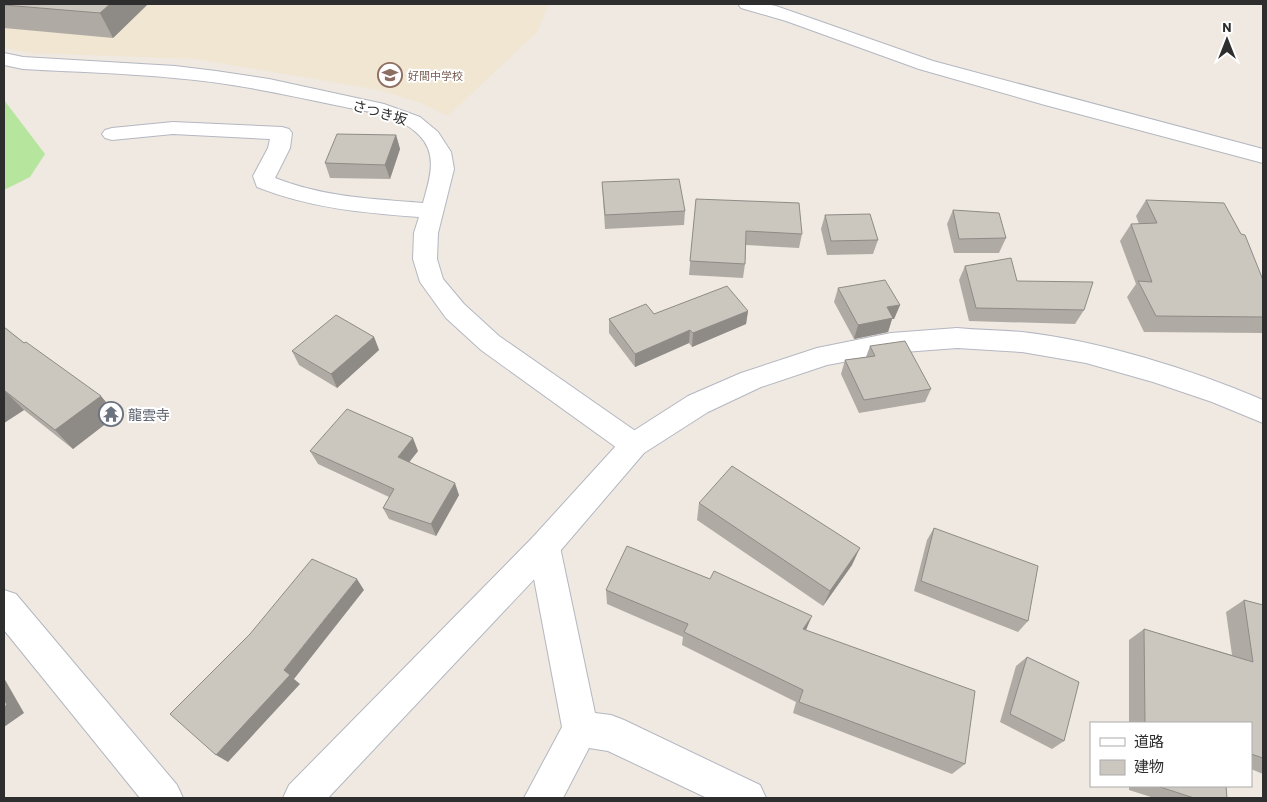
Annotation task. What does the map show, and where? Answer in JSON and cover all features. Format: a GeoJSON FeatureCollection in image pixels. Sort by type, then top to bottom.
{"type":"FeatureCollection","features":[{"type":"Feature","properties":{"kind":"street"},"geometry":{"type":"LineString","coordinates":[[747,4],[776,11],[924,64],[1050,100],[1263,156]]}},
{"type":"Feature","properties":{"kind":"street","name":"さつき坂"},"geometry":{"type":"LineString","coordinates":[[4,59],[23,64],[175,72],[269,85],[384,110],[412,121],[428,132],[440,152],[443,169],[426,233],[425,259],[432,282],[455,311],[490,343],[634,445]]}},
{"type":"Feature","properties":{"kind":"street"},"geometry":{"type":"LineString","coordinates":[[112,134],[173,128],[282,133],[279,148],[264,176],[265,182],[283,190],[330,201],[433,211]]}},
{"type":"Feature","properties":{"kind":"street"},"geometry":{"type":"LineString","coordinates":[[302,798],[544,547],[634,445],[698,404],[751,380],[826,355],[891,343],[958,338],[1022,342],[1086,353],[1156,372],[1222,394],[1263,412]]}},
{"type":"Feature","properties":{"kind":"street"},"geometry":{"type":"LineString","coordinates":[[543,798],[580,729],[544,547]]}},
{"type":"Feature","properties":{"kind":"street"},"geometry":{"type":"LineString","coordinates":[[4,606],[157,796]]}},
{"type":"Feature","properties":{"kind":"street"},"geometry":{"type":"LineString","coordinates":[[580,729],[611,733],[747,798]]}},
{"type":"Feature","properties":{"kind":"shaded area","name":"好間中学校"},"geometry":{"type":"Polygon","coordinates":[[[4,4],[549,4],[537,32],[448,116],[421,103],[379,90],[196,59],[31,53],[10,49],[4,47],[4,4]]]}},
{"type":"Feature","properties":{"kind":"green space"},"geometry":{"type":"Polygon","coordinates":[[[4,100],[45,154],[30,177],[4,190],[4,100]]]}},
{"type":"Feature","properties":{"kind":"building"},"geometry":{"type":"Polygon","coordinates":[[[4,4],[110,4],[100,13],[4,4]]]}},
{"type":"Feature","properties":{"kind":"building"},"geometry":{"type":"Polygon","coordinates":[[[337,134],[396,135],[385,165],[325,163],[337,134]]]}},
{"type":"Feature","properties":{"kind":"building"},"geometry":{"type":"Polygon","coordinates":[[[679,179],[685,211],[605,215],[602,182],[679,179]]]}},
{"type":"Feature","properties":{"kind":"building"},"geometry":{"type":"Polygon","coordinates":[[[696,199],[799,203],[802,234],[746,231],[745,264],[690,261],[696,199]]]}},
{"type":"Feature","properties":{"kind":"building"},"geometry":{"type":"Polygon","coordinates":[[[1146,200],[1224,203],[1241,234],[1245,235],[1263,280],[1263,317],[1156,316],[1138,281],[1152,282],[1131,224],[1157,223],[1146,200]]]}},
{"type":"Feature","properties":{"kind":"building"},"geometry":{"type":"Polygon","coordinates":[[[953,210],[999,213],[1006,238],[959,239],[953,210]]]}},
{"type":"Feature","properties":{"kind":"building"},"geometry":{"type":"Polygon","coordinates":[[[870,214],[878,240],[831,241],[825,215],[870,214]]]}},
{"type":"Feature","properties":{"kind":"building"},"geometry":{"type":"Polygon","coordinates":[[[1011,258],[1017,281],[1093,282],[1084,310],[976,308],[965,266],[1011,258]]]}},
{"type":"Feature","properties":{"kind":"building"},"geometry":{"type":"Polygon","coordinates":[[[885,280],[900,305],[887,307],[893,318],[858,325],[838,288],[885,280]]]}},
{"type":"Feature","properties":{"kind":"building"},"geometry":{"type":"Polygon","coordinates":[[[727,286],[748,311],[693,333],[690,330],[635,354],[609,319],[646,304],[654,314],[727,286]]]}},
{"type":"Feature","properties":{"kind":"building"},"geometry":{"type":"Polygon","coordinates":[[[336,315],[374,337],[331,374],[292,351],[336,315]]]}},
{"type":"Feature","properties":{"kind":"building"},"geometry":{"type":"Polygon","coordinates":[[[4,327],[101,396],[55,430],[4,392],[4,327]]]}},
{"type":"Feature","properties":{"kind":"building"},"geometry":{"type":"Polygon","coordinates":[[[905,341],[931,389],[864,400],[845,360],[875,356],[870,346],[905,341]]]}},
{"type":"Feature","properties":{"kind":"building"},"geometry":{"type":"Polygon","coordinates":[[[347,409],[413,438],[398,457],[455,483],[431,524],[383,508],[394,489],[310,451],[347,409]]]}},
{"type":"Feature","properties":{"kind":"building"},"geometry":{"type":"Polygon","coordinates":[[[732,466],[860,548],[830,591],[699,503],[732,466]]]}},
{"type":"Feature","properties":{"kind":"building"},"geometry":{"type":"Polygon","coordinates":[[[934,528],[1038,566],[1028,621],[921,581],[934,528]]]}},
{"type":"Feature","properties":{"kind":"building"},"geometry":{"type":"Polygon","coordinates":[[[627,546],[710,579],[714,571],[812,616],[803,629],[975,691],[965,764],[799,702],[803,690],[684,632],[688,624],[606,590],[627,546]]]}},
{"type":"Feature","properties":{"kind":"building"},"geometry":{"type":"Polygon","coordinates":[[[312,559],[357,579],[284,670],[290,675],[216,755],[170,714],[250,634],[312,559]]]}},
{"type":"Feature","properties":{"kind":"building"},"geometry":{"type":"Polygon","coordinates":[[[1244,600],[1263,605],[1263,758],[1252,754],[1252,722],[1145,722],[1144,629],[1253,662],[1244,600]]]}},
{"type":"Feature","properties":{"kind":"building"},"geometry":{"type":"Polygon","coordinates":[[[1027,657],[1079,682],[1064,741],[1010,714],[1027,657]]]}},
{"type":"Feature","properties":{"kind":"building"},"geometry":{"type":"Polygon","coordinates":[[[1160,787],[1226,787],[1227,798],[1194,798],[1160,787]]]}},
{"type":"Feature","properties":{"kind":"place","name":"好間中学校"},"geometry":{"type":"Point","coordinates":[390,75]}},
{"type":"Feature","properties":{"kind":"place","name":"龍雲寺"},"geometry":{"type":"Point","coordinates":[111,414]}}]}
